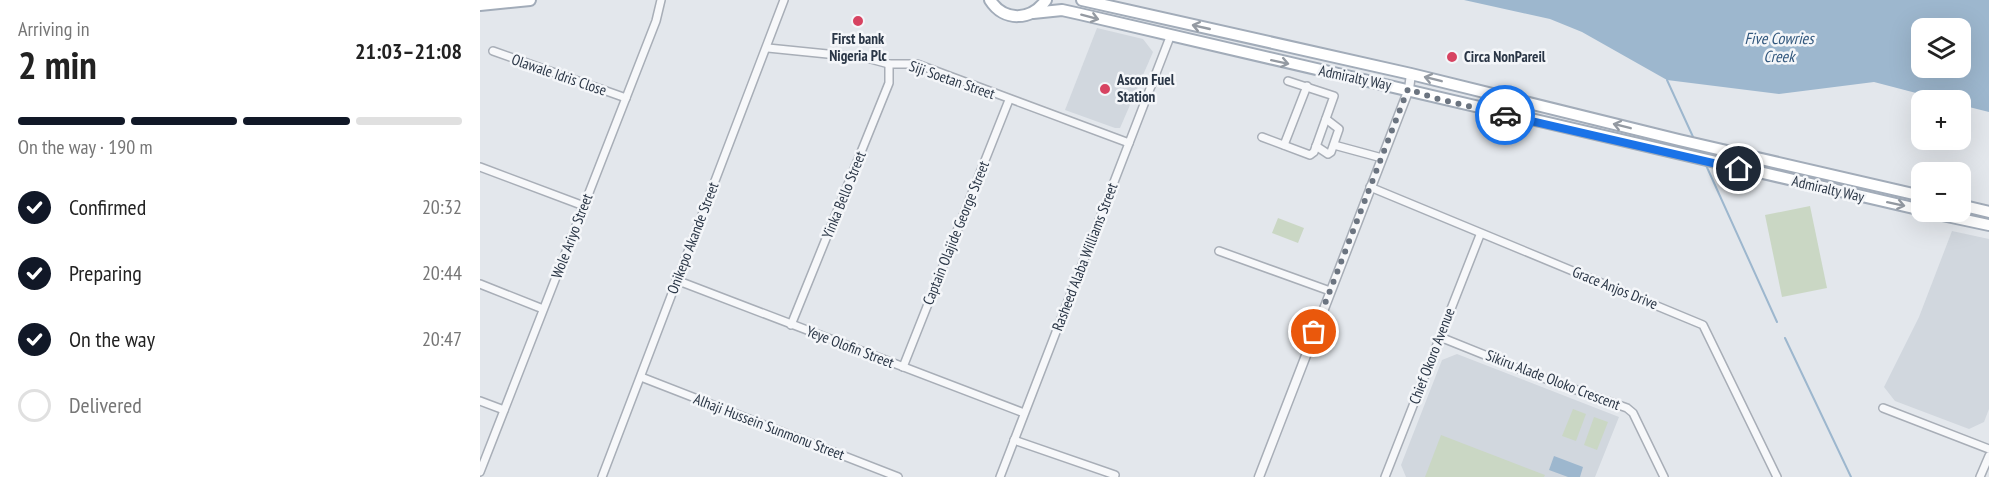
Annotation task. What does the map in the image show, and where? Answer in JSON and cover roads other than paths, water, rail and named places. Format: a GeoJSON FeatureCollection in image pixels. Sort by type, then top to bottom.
{"type":"FeatureCollection","features":[{"type":"Feature","properties":{"kind":"main road"},"geometry":{"type":"LineString","coordinates":[[480,5],[530,0]]}},
{"type":"Feature","properties":{"kind":"main road"},"geometry":{"type":"LineString","coordinates":[[1033,13],[1046,0]]}},
{"type":"Feature","properties":{"kind":"main road","name":"Admiralty Way"},"geometry":{"type":"LineString","coordinates":[[1082,0],[1411,74],[1715,149],[1911,194]]}},
{"type":"Feature","properties":{"kind":"main road","name":"Admiralty Way"},"geometry":{"type":"LineString","coordinates":[[989,1],[1005,14],[1024,16],[1033,13],[1068,11],[1170,37],[1408,89],[1434,98],[1911,208]]}},
{"type":"Feature","properties":{"kind":"main road"},"geometry":{"type":"LineString","coordinates":[[1971,208],[1989,212]]}},
{"type":"Feature","properties":{"kind":"main road"},"geometry":{"type":"LineString","coordinates":[[1971,221],[1989,225]]}},
{"type":"Feature","properties":{"kind":"street","name":"Wole Ariyo Street"},"geometry":{"type":"LineString","coordinates":[[480,472],[656,21],[661,0]]}},
{"type":"Feature","properties":{"kind":"street","name":"Onikepo Akande Street"},"geometry":{"type":"LineString","coordinates":[[602,477],[676,280],[768,48],[784,0]]}},
{"type":"Feature","properties":{"kind":"street","name":"Rasheed Alaba Williams Street"},"geometry":{"type":"LineString","coordinates":[[1000,477],[1170,37]]}},
{"type":"Feature","properties":{"kind":"street","name":"Siji Soetan Street"},"geometry":{"type":"LineString","coordinates":[[768,48],[867,58],[889,64],[916,64],[1129,143]]}},
{"type":"Feature","properties":{"kind":"street","name":"Olawale Idris Close"},"geometry":{"type":"LineString","coordinates":[[493,51],[626,98]]}},
{"type":"Feature","properties":{"kind":"street","name":"Yinka Bello Street"},"geometry":{"type":"LineString","coordinates":[[791,325],[889,83],[889,64]]}},
{"type":"Feature","properties":{"kind":"street"},"geometry":{"type":"LineString","coordinates":[[1259,477],[1382,158],[1408,89],[1411,74]]}},
{"type":"Feature","properties":{"kind":"street"},"geometry":{"type":"LineString","coordinates":[[1262,137],[1310,155],[1316,146],[1334,96],[1288,81]]}},
{"type":"Feature","properties":{"kind":"street"},"geometry":{"type":"LineString","coordinates":[[1284,145],[1307,86]]}},
{"type":"Feature","properties":{"kind":"street","name":"Captain Olajide George Street"},"geometry":{"type":"LineString","coordinates":[[903,367],[1009,100]]}},
{"type":"Feature","properties":{"kind":"street"},"geometry":{"type":"LineString","coordinates":[[1316,146],[1330,154],[1334,144],[1339,129],[1326,119]]}},
{"type":"Feature","properties":{"kind":"street"},"geometry":{"type":"LineString","coordinates":[[1334,144],[1382,158]]}},
{"type":"Feature","properties":{"kind":"street"},"geometry":{"type":"LineString","coordinates":[[480,167],[584,206]]}},
{"type":"Feature","properties":{"kind":"street","name":"Grace Anjos Drive"},"geometry":{"type":"LineString","coordinates":[[1370,187],[1480,235],[1704,325],[1777,477]]}},
{"type":"Feature","properties":{"kind":"street","name":"Chief Okoro Avenue"},"geometry":{"type":"LineString","coordinates":[[1385,477],[1480,235]]}},
{"type":"Feature","properties":{"kind":"street"},"geometry":{"type":"LineString","coordinates":[[1219,251],[1330,291]]}},
{"type":"Feature","properties":{"kind":"street","name":"Yeye Olofin Street"},"geometry":{"type":"LineString","coordinates":[[676,280],[1024,413]]}},
{"type":"Feature","properties":{"kind":"street"},"geometry":{"type":"LineString","coordinates":[[480,284],[543,309]]}},
{"type":"Feature","properties":{"kind":"street","name":"Sikiru Alade Oloko Crescent"},"geometry":{"type":"LineString","coordinates":[[1440,337],[1532,374],[1627,408],[1633,413],[1664,477]]}},
{"type":"Feature","properties":{"kind":"street","name":"Alhaji Hussein Sunmonu Street"},"geometry":{"type":"LineString","coordinates":[[641,377],[898,477]]}},
{"type":"Feature","properties":{"kind":"street"},"geometry":{"type":"LineString","coordinates":[[480,401],[504,410]]}},
{"type":"Feature","properties":{"kind":"street"},"geometry":{"type":"LineString","coordinates":[[1883,408],[1989,449]]}},
{"type":"Feature","properties":{"kind":"street"},"geometry":{"type":"LineString","coordinates":[[1014,440],[1115,476]]}},
{"type":"Feature","properties":{"kind":"street"},"geometry":{"type":"LineString","coordinates":[[1980,477],[1989,456]]}},
{"type":"Feature","properties":{"kind":"water","name":"Five Cowries Creek"},"geometry":{"type":"Polygon","coordinates":[[[1464,0],[1989,0],[1989,112],[1971,108],[1971,90],[1911,92],[1874,82],[1779,94],[1667,80],[1582,32],[1550,19],[1464,0]]]}},
{"type":"Feature","properties":{"kind":"water"},"geometry":{"type":"Polygon","coordinates":[[[1554,456],[1583,467],[1580,477],[1568,477],[1549,470],[1554,456]]]}},
{"type":"Feature","properties":{"kind":"waterway"},"geometry":{"type":"LineString","coordinates":[[1667,80],[1694,139]]}},
{"type":"Feature","properties":{"kind":"waterway"},"geometry":{"type":"LineString","coordinates":[[1705,163],[1777,322]]}},
{"type":"Feature","properties":{"kind":"waterway"},"geometry":{"type":"LineString","coordinates":[[1785,338],[1851,477]]}},
{"type":"Feature","properties":{"kind":"place","name":"First bank Nigeria Plc"},"geometry":{"type":"Point","coordinates":[858,21]}},
{"type":"Feature","properties":{"kind":"place","name":"Circa NonPareil"},"geometry":{"type":"Point","coordinates":[1452,57]}},
{"type":"Feature","properties":{"kind":"place","name":"Ascon Fuel Station"},"geometry":{"type":"Point","coordinates":[1105,89]}}]}
